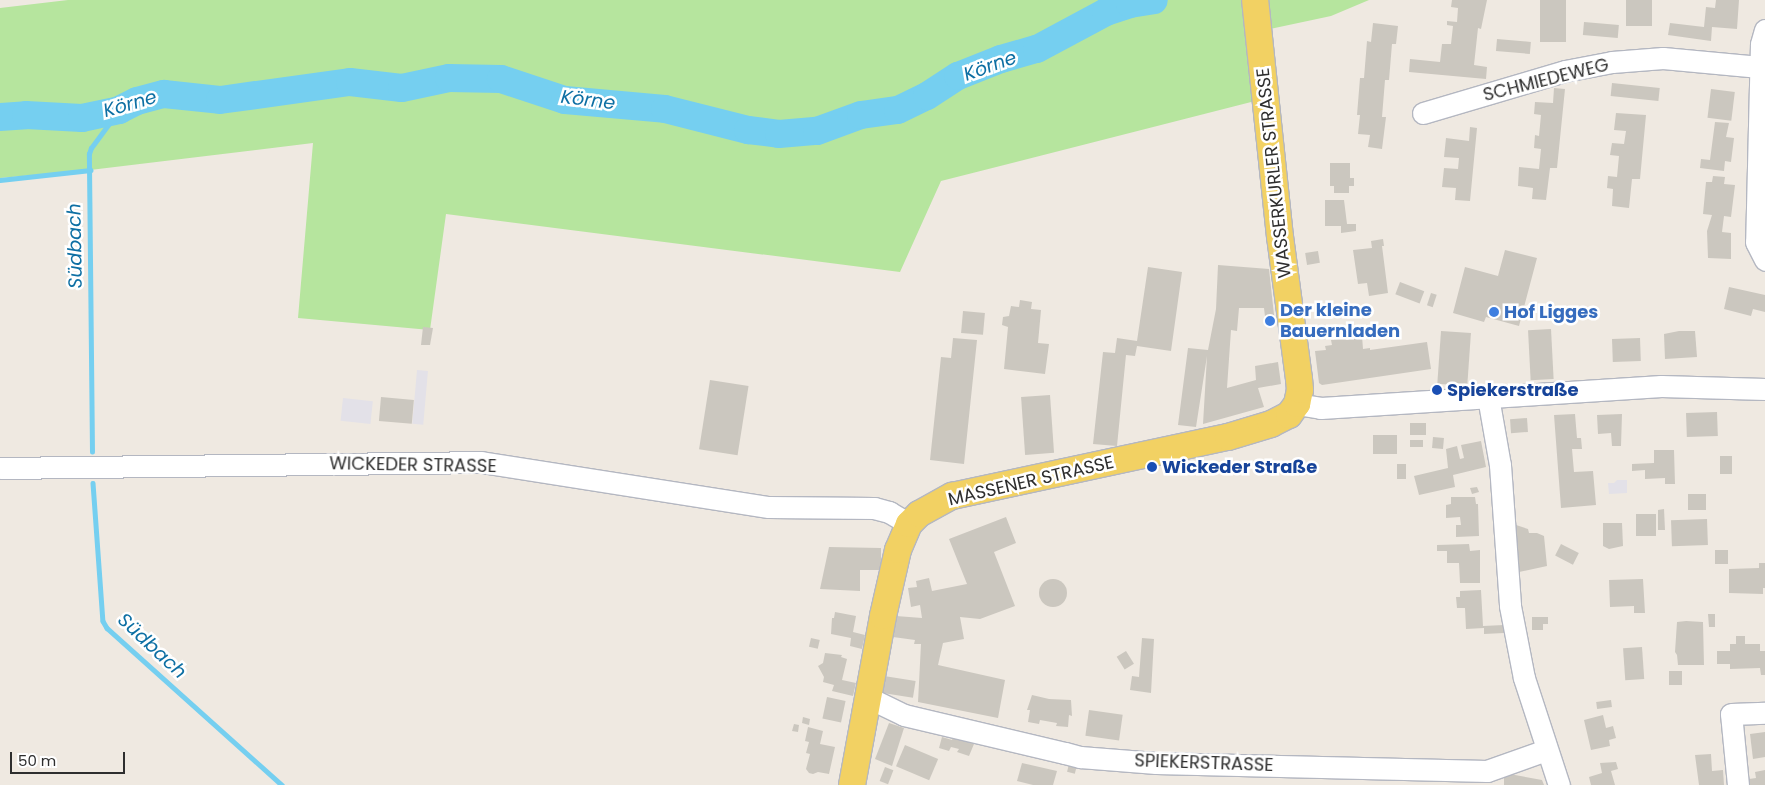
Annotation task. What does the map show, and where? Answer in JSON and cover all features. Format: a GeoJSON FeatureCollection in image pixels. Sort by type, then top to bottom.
{"type":"FeatureCollection","features":[{"type":"Feature","properties":{"kind":"main road","name":"WASSERKURLER STRASSE"},"geometry":{"type":"LineString","coordinates":[[1255,0],[1280,237],[1300,384],[1297,404]]}},
{"type":"Feature","properties":{"kind":"main road","name":"MASSENER STRASSE"},"geometry":{"type":"LineString","coordinates":[[852,785],[867,697],[898,550],[909,524],[919,514],[952,496],[1228,436],[1271,424],[1289,415],[1297,404]]}},
{"type":"Feature","properties":{"kind":"street"},"geometry":{"type":"LineString","coordinates":[[1765,30],[1761,44],[1760,67],[1756,242],[1765,260]]}},
{"type":"Feature","properties":{"kind":"street","name":"SCHMIEDEWEG"},"geometry":{"type":"LineString","coordinates":[[1423,113],[1565,71],[1612,62],[1667,58],[1760,67]]}},
{"type":"Feature","properties":{"kind":"street"},"geometry":{"type":"LineString","coordinates":[[1297,404],[1321,408],[1661,386],[1715,386],[1765,389]]}},
{"type":"Feature","properties":{"kind":"street"},"geometry":{"type":"LineString","coordinates":[[1488,397],[1500,465],[1510,606],[1524,678],[1559,785]]}},
{"type":"Feature","properties":{"kind":"street","name":"WICKEDER STRASSE"},"geometry":{"type":"LineString","coordinates":[[0,468],[481,462],[769,507],[809,509],[850,506],[874,508],[888,512],[909,524]]}},
{"type":"Feature","properties":{"kind":"street","name":"SPIEKERSTRASSE"},"geometry":{"type":"LineString","coordinates":[[867,697],[904,714],[1065,753],[1143,762],[1487,771],[1546,750]]}},
{"type":"Feature","properties":{"kind":"street"},"geometry":{"type":"LineString","coordinates":[[1738,785],[1731,714],[1765,713]]}},
{"type":"Feature","properties":{"kind":"shaded area"},"geometry":{"type":"Polygon","coordinates":[[[417,370],[428,371],[423,425],[412,424],[417,370]]]}},
{"type":"Feature","properties":{"kind":"shaded area"},"geometry":{"type":"Polygon","coordinates":[[[343,398],[373,401],[370,424],[341,421],[343,398]]]}},
{"type":"Feature","properties":{"kind":"shaded area"},"geometry":{"type":"Polygon","coordinates":[[[1617,480],[1627,480],[1627,493],[1609,494],[1608,483],[1614,483],[1617,480]]]}},
{"type":"Feature","properties":{"kind":"green space"},"geometry":{"type":"Polygon","coordinates":[[[68,0],[1247,0],[1259,100],[941,181],[900,272],[446,214],[430,330],[298,318],[313,143],[90,170],[0,178],[0,8],[68,0]]]}},
{"type":"Feature","properties":{"kind":"green space"},"geometry":{"type":"Polygon","coordinates":[[[1265,0],[1369,0],[1331,16],[1265,30],[1265,0]]]}},
{"type":"Feature","properties":{"kind":"building"},"geometry":{"type":"Polygon","coordinates":[[[1452,0],[1487,0],[1481,29],[1478,28],[1474,65],[1487,67],[1486,79],[1409,72],[1410,59],[1440,62],[1442,44],[1451,44],[1453,26],[1447,25],[1447,21],[1457,22],[1458,8],[1451,7],[1452,0]]]}},
{"type":"Feature","properties":{"kind":"building"},"geometry":{"type":"Polygon","coordinates":[[[1540,0],[1566,0],[1566,42],[1540,42],[1540,0]]]}},
{"type":"Feature","properties":{"kind":"building"},"geometry":{"type":"Polygon","coordinates":[[[1626,0],[1652,0],[1652,26],[1626,26],[1626,0]]]}},
{"type":"Feature","properties":{"kind":"building"},"geometry":{"type":"Polygon","coordinates":[[[1716,0],[1739,0],[1737,29],[1712,27],[1711,41],[1668,35],[1670,23],[1704,27],[1706,7],[1715,8],[1716,0]]]}},
{"type":"Feature","properties":{"kind":"building"},"geometry":{"type":"Polygon","coordinates":[[[1584,22],[1619,25],[1618,38],[1583,35],[1584,22]]]}},
{"type":"Feature","properties":{"kind":"building"},"geometry":{"type":"Polygon","coordinates":[[[1373,23],[1398,26],[1396,44],[1392,44],[1389,80],[1385,80],[1382,117],[1386,117],[1382,149],[1368,147],[1370,135],[1358,134],[1360,115],[1357,115],[1360,78],[1364,78],[1367,41],[1371,42],[1373,23]]]}},
{"type":"Feature","properties":{"kind":"building"},"geometry":{"type":"Polygon","coordinates":[[[1497,39],[1531,42],[1530,54],[1496,51],[1497,39]]]}},
{"type":"Feature","properties":{"kind":"building"},"geometry":{"type":"Polygon","coordinates":[[[1612,83],[1660,88],[1658,101],[1611,96],[1612,83]]]}},
{"type":"Feature","properties":{"kind":"building"},"geometry":{"type":"Polygon","coordinates":[[[1554,88],[1565,89],[1557,168],[1550,168],[1546,200],[1532,199],[1533,188],[1518,186],[1519,167],[1539,169],[1541,149],[1534,148],[1535,135],[1539,136],[1541,115],[1534,114],[1535,102],[1553,103],[1554,88]]]}},
{"type":"Feature","properties":{"kind":"building"},"geometry":{"type":"Polygon","coordinates":[[[1711,89],[1735,92],[1731,121],[1707,118],[1711,89]]]}},
{"type":"Feature","properties":{"kind":"building"},"geometry":{"type":"Polygon","coordinates":[[[1616,113],[1646,115],[1640,179],[1632,179],[1629,208],[1612,206],[1613,189],[1607,188],[1608,176],[1617,177],[1619,156],[1610,155],[1612,143],[1624,144],[1626,131],[1614,130],[1616,113]]]}},
{"type":"Feature","properties":{"kind":"building"},"geometry":{"type":"Polygon","coordinates":[[[1715,122],[1729,123],[1726,137],[1734,138],[1731,162],[1725,161],[1724,171],[1700,168],[1701,159],[1710,160],[1715,122]]]}},
{"type":"Feature","properties":{"kind":"building"},"geometry":{"type":"Polygon","coordinates":[[[1470,127],[1477,128],[1470,201],[1455,200],[1456,188],[1442,187],[1444,168],[1458,169],[1459,158],[1444,157],[1446,138],[1469,141],[1470,127]]]}},
{"type":"Feature","properties":{"kind":"building"},"geometry":{"type":"Polygon","coordinates":[[[1330,163],[1350,163],[1350,178],[1354,178],[1354,186],[1349,186],[1349,193],[1334,193],[1334,186],[1330,186],[1330,163]]]}},
{"type":"Feature","properties":{"kind":"building"},"geometry":{"type":"Polygon","coordinates":[[[1713,176],[1725,177],[1724,184],[1735,185],[1731,217],[1724,216],[1722,232],[1731,233],[1731,259],[1708,258],[1707,231],[1712,215],[1703,214],[1706,182],[1712,182],[1713,176]]]}},
{"type":"Feature","properties":{"kind":"building"},"geometry":{"type":"Polygon","coordinates":[[[1325,200],[1344,200],[1347,224],[1356,224],[1356,231],[1341,233],[1341,226],[1325,226],[1325,200]]]}},
{"type":"Feature","properties":{"kind":"building"},"geometry":{"type":"Polygon","coordinates":[[[1383,239],[1384,246],[1382,246],[1388,293],[1369,296],[1367,283],[1358,284],[1353,250],[1372,248],[1371,241],[1383,239]]]}},
{"type":"Feature","properties":{"kind":"building"},"geometry":{"type":"Polygon","coordinates":[[[1505,250],[1537,258],[1519,326],[1486,317],[1484,322],[1453,313],[1465,267],[1498,276],[1505,250]]]}},
{"type":"Feature","properties":{"kind":"building"},"geometry":{"type":"Polygon","coordinates":[[[1318,251],[1320,263],[1307,265],[1305,253],[1318,251]]]}},
{"type":"Feature","properties":{"kind":"building"},"geometry":{"type":"Polygon","coordinates":[[[1218,265],[1269,269],[1275,324],[1266,325],[1264,308],[1239,308],[1237,331],[1231,330],[1227,388],[1256,380],[1255,366],[1278,362],[1281,384],[1258,388],[1264,407],[1203,424],[1207,356],[1196,427],[1178,425],[1188,348],[1208,350],[1216,309],[1218,265]]]}},
{"type":"Feature","properties":{"kind":"building"},"geometry":{"type":"Polygon","coordinates":[[[1148,267],[1182,272],[1171,351],[1137,346],[1135,356],[1126,355],[1117,446],[1093,444],[1103,352],[1115,353],[1117,338],[1137,341],[1148,267]]]}},
{"type":"Feature","properties":{"kind":"building"},"geometry":{"type":"Polygon","coordinates":[[[1400,282],[1424,291],[1420,303],[1395,294],[1400,282]]]}},
{"type":"Feature","properties":{"kind":"building"},"geometry":{"type":"Polygon","coordinates":[[[1729,287],[1765,295],[1765,312],[1753,309],[1751,316],[1724,309],[1729,287]]]}},
{"type":"Feature","properties":{"kind":"building"},"geometry":{"type":"Polygon","coordinates":[[[1431,293],[1437,295],[1433,307],[1427,305],[1431,293]]]}},
{"type":"Feature","properties":{"kind":"building"},"geometry":{"type":"Polygon","coordinates":[[[1020,300],[1032,302],[1031,309],[1041,310],[1038,343],[1049,344],[1045,374],[1004,369],[1008,327],[1002,325],[1003,317],[1009,316],[1011,306],[1019,307],[1020,300]]]}},
{"type":"Feature","properties":{"kind":"building"},"geometry":{"type":"Polygon","coordinates":[[[963,311],[985,313],[983,335],[961,333],[963,311]]]}},
{"type":"Feature","properties":{"kind":"building"},"geometry":{"type":"Polygon","coordinates":[[[423,327],[433,328],[430,345],[421,345],[423,327]]]}},
{"type":"Feature","properties":{"kind":"building"},"geometry":{"type":"Polygon","coordinates":[[[1551,329],[1554,379],[1531,380],[1528,330],[1551,329]]]}},
{"type":"Feature","properties":{"kind":"building"},"geometry":{"type":"Polygon","coordinates":[[[1441,331],[1471,333],[1467,386],[1437,384],[1441,331]]]}},
{"type":"Feature","properties":{"kind":"building"},"geometry":{"type":"Polygon","coordinates":[[[1679,331],[1695,331],[1697,357],[1665,359],[1664,334],[1679,331]]]}},
{"type":"Feature","properties":{"kind":"building"},"geometry":{"type":"Polygon","coordinates":[[[1362,336],[1363,349],[1370,348],[1370,350],[1427,342],[1431,369],[1322,385],[1319,383],[1315,351],[1326,350],[1325,346],[1332,345],[1331,340],[1362,336]]]}},
{"type":"Feature","properties":{"kind":"building"},"geometry":{"type":"Polygon","coordinates":[[[953,338],[977,340],[964,464],[930,460],[941,357],[951,358],[953,338]]]}},
{"type":"Feature","properties":{"kind":"building"},"geometry":{"type":"Polygon","coordinates":[[[1640,338],[1641,361],[1613,362],[1612,339],[1640,338]]]}},
{"type":"Feature","properties":{"kind":"building"},"geometry":{"type":"Polygon","coordinates":[[[710,380],[749,386],[738,455],[699,449],[710,380]]]}},
{"type":"Feature","properties":{"kind":"building"},"geometry":{"type":"Polygon","coordinates":[[[1050,395],[1054,453],[1025,455],[1021,397],[1050,395]]]}},
{"type":"Feature","properties":{"kind":"building"},"geometry":{"type":"Polygon","coordinates":[[[381,397],[414,400],[412,424],[379,421],[381,397]]]}},
{"type":"Feature","properties":{"kind":"building"},"geometry":{"type":"Polygon","coordinates":[[[1717,412],[1718,436],[1687,437],[1686,413],[1717,412]]]}},
{"type":"Feature","properties":{"kind":"building"},"geometry":{"type":"Polygon","coordinates":[[[1575,414],[1577,438],[1581,438],[1582,449],[1572,449],[1574,472],[1593,471],[1596,505],[1561,508],[1554,415],[1575,414]]]}},
{"type":"Feature","properties":{"kind":"building"},"geometry":{"type":"Polygon","coordinates":[[[1622,414],[1621,446],[1612,446],[1611,433],[1598,434],[1597,415],[1622,414]]]}},
{"type":"Feature","properties":{"kind":"building"},"geometry":{"type":"Polygon","coordinates":[[[1527,418],[1528,432],[1511,433],[1510,419],[1527,418]]]}},
{"type":"Feature","properties":{"kind":"building"},"geometry":{"type":"Polygon","coordinates":[[[1410,423],[1426,423],[1426,435],[1410,435],[1410,423]]]}},
{"type":"Feature","properties":{"kind":"building"},"geometry":{"type":"Polygon","coordinates":[[[1373,435],[1397,435],[1397,454],[1373,454],[1373,435]]]}},
{"type":"Feature","properties":{"kind":"building"},"geometry":{"type":"Polygon","coordinates":[[[1433,437],[1444,438],[1443,449],[1432,448],[1433,437]]]}},
{"type":"Feature","properties":{"kind":"building"},"geometry":{"type":"Polygon","coordinates":[[[1410,440],[1423,440],[1423,447],[1410,447],[1410,440]]]}},
{"type":"Feature","properties":{"kind":"building"},"geometry":{"type":"Polygon","coordinates":[[[1481,441],[1486,467],[1453,475],[1455,487],[1419,495],[1414,476],[1448,468],[1446,449],[1457,446],[1460,459],[1464,458],[1461,445],[1481,441]]]}},
{"type":"Feature","properties":{"kind":"building"},"geometry":{"type":"Polygon","coordinates":[[[1654,450],[1674,450],[1675,484],[1665,484],[1665,478],[1645,479],[1645,470],[1632,471],[1632,464],[1654,463],[1654,450]]]}},
{"type":"Feature","properties":{"kind":"building"},"geometry":{"type":"Polygon","coordinates":[[[1720,456],[1732,456],[1732,474],[1720,474],[1720,456]]]}},
{"type":"Feature","properties":{"kind":"building"},"geometry":{"type":"Polygon","coordinates":[[[1397,464],[1406,464],[1406,479],[1397,479],[1397,464]]]}},
{"type":"Feature","properties":{"kind":"building"},"geometry":{"type":"Polygon","coordinates":[[[1477,487],[1479,492],[1472,494],[1470,488],[1477,487]]]}},
{"type":"Feature","properties":{"kind":"building"},"geometry":{"type":"Polygon","coordinates":[[[1688,494],[1706,494],[1706,510],[1688,510],[1688,494]]]}},
{"type":"Feature","properties":{"kind":"building"},"geometry":{"type":"Polygon","coordinates":[[[1451,497],[1475,497],[1476,504],[1478,504],[1479,536],[1456,537],[1456,525],[1461,525],[1460,517],[1446,518],[1446,505],[1451,504],[1451,497]]]}},
{"type":"Feature","properties":{"kind":"building"},"geometry":{"type":"Polygon","coordinates":[[[1664,509],[1665,530],[1658,530],[1658,510],[1664,509]]]}},
{"type":"Feature","properties":{"kind":"building"},"geometry":{"type":"Polygon","coordinates":[[[1636,514],[1656,514],[1656,536],[1636,536],[1636,514]]]}},
{"type":"Feature","properties":{"kind":"building"},"geometry":{"type":"Polygon","coordinates":[[[1006,517],[1016,543],[994,552],[1015,606],[980,619],[960,617],[964,639],[943,643],[938,665],[1005,680],[998,718],[918,702],[921,644],[914,644],[915,640],[893,637],[896,616],[922,618],[920,605],[911,607],[908,588],[917,587],[916,581],[929,578],[932,591],[967,584],[949,539],[1006,517]]]}},
{"type":"Feature","properties":{"kind":"building"},"geometry":{"type":"Polygon","coordinates":[[[1707,519],[1708,545],[1672,546],[1671,520],[1707,519]]]}},
{"type":"Feature","properties":{"kind":"building"},"geometry":{"type":"Polygon","coordinates":[[[1603,523],[1622,523],[1623,546],[1609,549],[1603,546],[1603,523]]]}},
{"type":"Feature","properties":{"kind":"building"},"geometry":{"type":"Polygon","coordinates":[[[1516,525],[1528,529],[1529,533],[1537,533],[1544,536],[1547,566],[1519,572],[1515,544],[1517,544],[1516,525]]]}},
{"type":"Feature","properties":{"kind":"building"},"geometry":{"type":"Polygon","coordinates":[[[1469,544],[1470,551],[1480,550],[1480,583],[1460,583],[1459,563],[1447,563],[1447,551],[1437,551],[1437,545],[1469,544]]]}},
{"type":"Feature","properties":{"kind":"building"},"geometry":{"type":"Polygon","coordinates":[[[1561,544],[1579,553],[1573,565],[1555,556],[1561,544]]]}},
{"type":"Feature","properties":{"kind":"building"},"geometry":{"type":"Polygon","coordinates":[[[829,547],[881,548],[881,570],[860,570],[860,591],[820,589],[829,547]]]}},
{"type":"Feature","properties":{"kind":"building"},"geometry":{"type":"Polygon","coordinates":[[[1715,550],[1728,550],[1728,564],[1715,564],[1715,550]]]}},
{"type":"Feature","properties":{"kind":"building"},"geometry":{"type":"Polygon","coordinates":[[[1759,563],[1765,563],[1765,588],[1763,588],[1763,594],[1729,593],[1729,569],[1759,568],[1759,563]]]}},
{"type":"Feature","properties":{"kind":"building"},"geometry":{"type":"Polygon","coordinates":[[[1053,579],[1063,583],[1067,593],[1063,603],[1053,607],[1043,603],[1039,593],[1043,583],[1053,579]]]}},
{"type":"Feature","properties":{"kind":"building"},"geometry":{"type":"Polygon","coordinates":[[[1643,579],[1645,613],[1634,613],[1634,606],[1610,607],[1609,580],[1643,579]]]}},
{"type":"Feature","properties":{"kind":"building"},"geometry":{"type":"Polygon","coordinates":[[[1481,590],[1483,626],[1504,625],[1504,633],[1484,634],[1484,628],[1466,629],[1465,608],[1457,608],[1456,597],[1460,597],[1460,591],[1481,590]]]}},
{"type":"Feature","properties":{"kind":"building"},"geometry":{"type":"Polygon","coordinates":[[[835,612],[856,616],[853,632],[865,635],[862,649],[850,646],[851,638],[831,634],[832,618],[834,618],[835,612]]]}},
{"type":"Feature","properties":{"kind":"building"},"geometry":{"type":"Polygon","coordinates":[[[1708,614],[1715,614],[1715,627],[1709,627],[1708,614]]]}},
{"type":"Feature","properties":{"kind":"building"},"geometry":{"type":"Polygon","coordinates":[[[1532,617],[1548,617],[1548,624],[1543,624],[1543,630],[1532,630],[1532,617]]]}},
{"type":"Feature","properties":{"kind":"building"},"geometry":{"type":"Polygon","coordinates":[[[1677,622],[1703,622],[1704,665],[1678,665],[1675,652],[1677,622]]]}},
{"type":"Feature","properties":{"kind":"building"},"geometry":{"type":"Polygon","coordinates":[[[1736,636],[1745,636],[1745,644],[1760,644],[1760,651],[1765,651],[1765,675],[1761,675],[1760,668],[1730,669],[1730,664],[1717,664],[1717,651],[1730,651],[1730,644],[1736,644],[1736,636]]]}},
{"type":"Feature","properties":{"kind":"building"},"geometry":{"type":"Polygon","coordinates":[[[811,638],[820,640],[818,649],[809,647],[811,638]]]}},
{"type":"Feature","properties":{"kind":"building"},"geometry":{"type":"Polygon","coordinates":[[[1142,638],[1154,639],[1151,693],[1130,690],[1132,676],[1139,677],[1142,638]]]}},
{"type":"Feature","properties":{"kind":"building"},"geometry":{"type":"Polygon","coordinates":[[[1642,647],[1644,679],[1625,680],[1623,648],[1642,647]]]}},
{"type":"Feature","properties":{"kind":"building"},"geometry":{"type":"Polygon","coordinates":[[[1126,651],[1134,664],[1125,670],[1117,657],[1126,651]]]}},
{"type":"Feature","properties":{"kind":"building"},"geometry":{"type":"Polygon","coordinates":[[[825,653],[842,655],[841,657],[847,659],[842,680],[856,683],[853,696],[832,691],[834,685],[823,682],[824,677],[818,666],[823,663],[825,653]]]}},
{"type":"Feature","properties":{"kind":"building"},"geometry":{"type":"Polygon","coordinates":[[[1669,671],[1682,671],[1682,685],[1669,685],[1669,671]]]}},
{"type":"Feature","properties":{"kind":"building"},"geometry":{"type":"Polygon","coordinates":[[[884,676],[916,681],[913,698],[881,693],[884,676]]]}},
{"type":"Feature","properties":{"kind":"building"},"geometry":{"type":"Polygon","coordinates":[[[1032,695],[1049,699],[1071,700],[1072,716],[1069,715],[1068,727],[1056,726],[1057,723],[1040,720],[1039,724],[1028,722],[1030,710],[1027,710],[1032,695]]]}},
{"type":"Feature","properties":{"kind":"building"},"geometry":{"type":"Polygon","coordinates":[[[827,697],[846,701],[841,722],[822,719],[827,697]]]}},
{"type":"Feature","properties":{"kind":"building"},"geometry":{"type":"Polygon","coordinates":[[[1611,700],[1612,707],[1597,709],[1596,702],[1611,700]]]}},
{"type":"Feature","properties":{"kind":"building"},"geometry":{"type":"Polygon","coordinates":[[[1089,710],[1123,715],[1119,740],[1085,736],[1089,710]]]}},
{"type":"Feature","properties":{"kind":"building"},"geometry":{"type":"Polygon","coordinates":[[[1603,715],[1606,728],[1613,726],[1616,738],[1609,740],[1610,746],[1591,750],[1584,720],[1603,715]]]}},
{"type":"Feature","properties":{"kind":"building"},"geometry":{"type":"Polygon","coordinates":[[[803,717],[810,719],[809,725],[802,723],[803,717]]]}},
{"type":"Feature","properties":{"kind":"building"},"geometry":{"type":"Polygon","coordinates":[[[889,723],[904,728],[892,766],[875,759],[889,723]]]}},
{"type":"Feature","properties":{"kind":"building"},"geometry":{"type":"Polygon","coordinates":[[[794,724],[799,725],[798,732],[792,731],[794,724]]]}},
{"type":"Feature","properties":{"kind":"building"},"geometry":{"type":"Polygon","coordinates":[[[808,727],[823,731],[820,744],[835,747],[829,774],[818,772],[813,774],[809,773],[806,769],[810,754],[806,753],[809,742],[805,741],[808,727]]]}},
{"type":"Feature","properties":{"kind":"building"},"geometry":{"type":"Polygon","coordinates":[[[1765,732],[1765,757],[1753,759],[1750,734],[1765,732]]]}},
{"type":"Feature","properties":{"kind":"building"},"geometry":{"type":"Polygon","coordinates":[[[942,737],[952,740],[953,737],[974,744],[969,756],[957,752],[959,749],[951,747],[949,751],[939,748],[942,737]]]}},
{"type":"Feature","properties":{"kind":"building"},"geometry":{"type":"Polygon","coordinates":[[[905,745],[938,759],[929,780],[896,766],[905,745]]]}},
{"type":"Feature","properties":{"kind":"building"},"geometry":{"type":"Polygon","coordinates":[[[1711,754],[1712,771],[1723,770],[1724,785],[1699,785],[1695,755],[1711,754]]]}},
{"type":"Feature","properties":{"kind":"building"},"geometry":{"type":"Polygon","coordinates":[[[1616,762],[1618,769],[1611,771],[1615,785],[1591,785],[1589,777],[1602,773],[1600,763],[1616,762]]]}},
{"type":"Feature","properties":{"kind":"building"},"geometry":{"type":"Polygon","coordinates":[[[1022,763],[1057,771],[1053,785],[1033,785],[1017,781],[1022,763]]]}},
{"type":"Feature","properties":{"kind":"building"},"geometry":{"type":"Polygon","coordinates":[[[1069,764],[1077,766],[1075,774],[1067,772],[1069,764]]]}},
{"type":"Feature","properties":{"kind":"building"},"geometry":{"type":"Polygon","coordinates":[[[885,767],[893,770],[888,784],[880,781],[885,767]]]}},
{"type":"Feature","properties":{"kind":"building"},"geometry":{"type":"Polygon","coordinates":[[[1765,770],[1765,785],[1750,785],[1749,779],[1756,778],[1755,772],[1765,770]]]}},
{"type":"Feature","properties":{"kind":"building"},"geometry":{"type":"Polygon","coordinates":[[[1504,773],[1542,780],[1544,785],[1504,785],[1504,773]]]}},
{"type":"Feature","properties":{"kind":"waterway","name":"Körne"},"geometry":{"type":"LineString","coordinates":[[0,117],[26,115],[82,118],[119,110],[137,101],[164,94],[220,100],[350,82],[402,88],[449,78],[501,79],[565,100],[665,109],[748,130],[779,134],[817,131],[861,115],[898,110],[927,96],[958,76],[1001,59],[1037,49],[1106,12],[1130,4],[1154,0]]}},
{"type":"Feature","properties":{"kind":"waterway","name":"Südbach"},"geometry":{"type":"LineString","coordinates":[[92,452],[89,154],[91,148],[119,110]]}},
{"type":"Feature","properties":{"kind":"waterway"},"geometry":{"type":"LineString","coordinates":[[0,180],[90,170]]}},
{"type":"Feature","properties":{"kind":"waterway","name":"Südbach"},"geometry":{"type":"LineString","coordinates":[[93,483],[103,621],[107,628],[282,785]]}},
{"type":"Feature","properties":{"kind":"place","name":"Hof Ligges"},"geometry":{"type":"Point","coordinates":[1494,312]}},
{"type":"Feature","properties":{"kind":"place","name":"Der kleine Bauernladen"},"geometry":{"type":"Point","coordinates":[1270,321]}},
{"type":"Feature","properties":{"kind":"place","name":"Spiekerstraße"},"geometry":{"type":"Point","coordinates":[1437,390]}},
{"type":"Feature","properties":{"kind":"place","name":"Wickeder Straße"},"geometry":{"type":"Point","coordinates":[1152,467]}}]}
